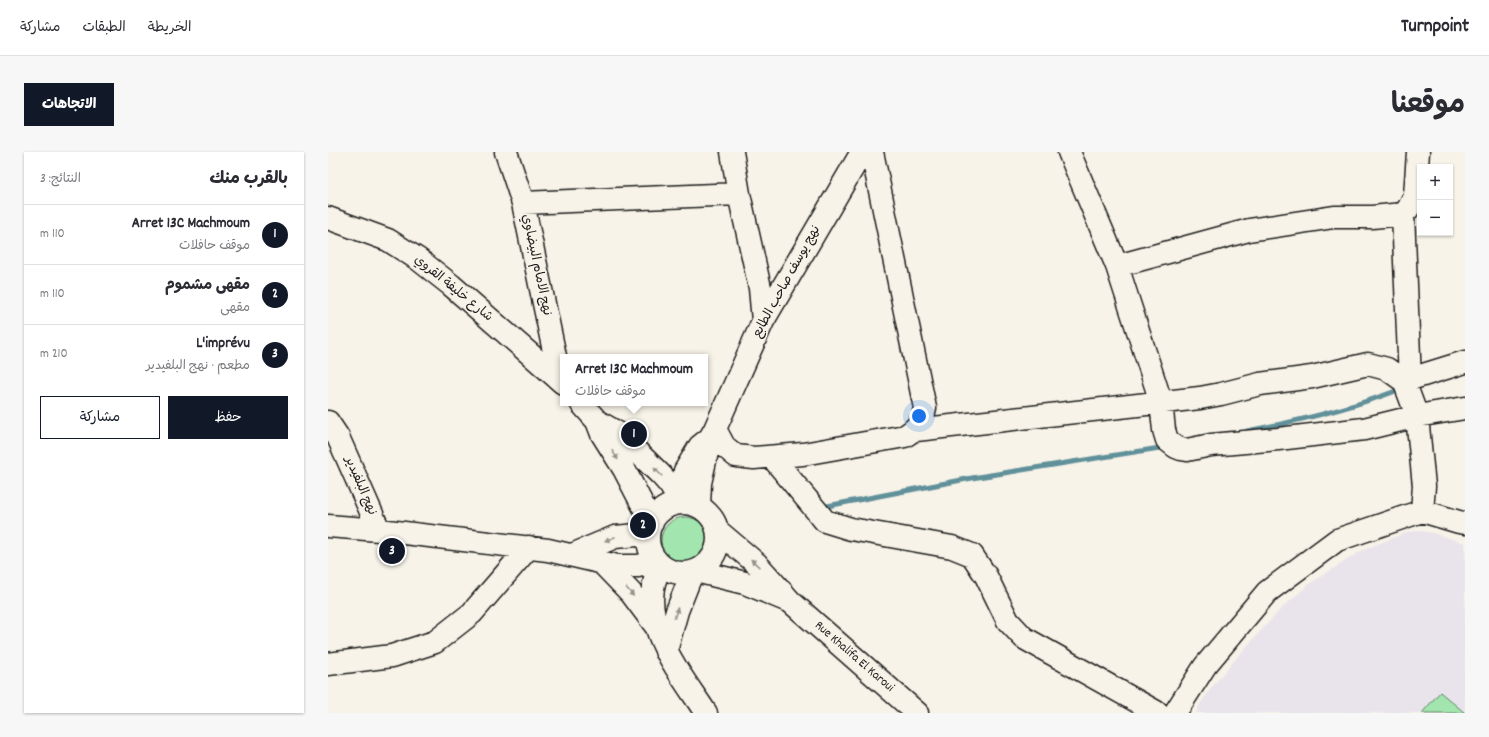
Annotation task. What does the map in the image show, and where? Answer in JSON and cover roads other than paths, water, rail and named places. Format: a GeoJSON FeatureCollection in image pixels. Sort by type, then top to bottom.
{"type":"FeatureCollection","features":[{"type":"Feature","properties":{"kind":"street","name":"نهج الامام البيضاوي"},"geometry":{"type":"LineString","coordinates":[[506,152],[523,203],[560,373]]}},
{"type":"Feature","properties":{"kind":"street"},"geometry":{"type":"LineString","coordinates":[[732,152],[739,194],[760,288],[763,321]]}},
{"type":"Feature","properties":{"kind":"street","name":"نهج يوسف صاحب الطابع"},"geometry":{"type":"LineString","coordinates":[[689,504],[700,483],[713,434],[763,321],[862,152]]}},
{"type":"Feature","properties":{"kind":"street"},"geometry":{"type":"LineString","coordinates":[[872,152],[925,408],[923,418],[916,430]]}},
{"type":"Feature","properties":{"kind":"street"},"geometry":{"type":"LineString","coordinates":[[1069,152],[1117,266],[1161,402],[1164,430],[1167,440],[1181,449],[1187,450],[1211,445],[1364,429],[1417,416],[1465,408]]}},
{"type":"Feature","properties":{"kind":"street"},"geometry":{"type":"LineString","coordinates":[[1117,266],[1249,230],[1334,217],[1372,217],[1403,214],[1408,209],[1414,196],[1418,152]]}},
{"type":"Feature","properties":{"kind":"street"},"geometry":{"type":"LineString","coordinates":[[523,203],[739,194]]}},
{"type":"Feature","properties":{"kind":"street"},"geometry":{"type":"LineString","coordinates":[[1403,214],[1407,381],[1417,416],[1424,486],[1422,512]]}},
{"type":"Feature","properties":{"kind":"street","name":"شارع خليفة القروي"},"geometry":{"type":"LineString","coordinates":[[328,218],[388,240],[418,259],[451,285],[560,380]]}},
{"type":"Feature","properties":{"kind":"street"},"geometry":{"type":"LineString","coordinates":[[713,434],[736,456],[772,457],[803,454],[905,436],[916,430],[1220,394],[1260,384],[1312,376],[1368,364],[1387,369],[1407,381],[1465,362]]}},
{"type":"Feature","properties":{"kind":"street"},"geometry":{"type":"LineString","coordinates":[[584,406],[597,421],[602,434],[624,469],[650,528],[649,546],[659,564],[672,572],[684,574],[694,572],[707,565],[714,555],[718,543],[718,531],[713,520],[689,504],[618,433],[610,427],[597,421]]}},
{"type":"Feature","properties":{"kind":"street","name":"نهج البلفيدير"},"geometry":{"type":"LineString","coordinates":[[328,422],[338,437],[379,530]]}},
{"type":"Feature","properties":{"kind":"street"},"geometry":{"type":"LineString","coordinates":[[772,457],[825,521],[851,529],[952,546],[972,555],[986,576],[1008,621],[1024,638],[1158,713]]}},
{"type":"Feature","properties":{"kind":"street"},"geometry":{"type":"LineString","coordinates":[[572,555],[615,537],[650,528],[660,512],[670,506],[689,504]]}},
{"type":"Feature","properties":{"kind":"street"},"geometry":{"type":"LineString","coordinates":[[1175,713],[1205,666],[1267,592],[1337,540],[1422,512],[1465,523]]}},
{"type":"Feature","properties":{"kind":"street"},"geometry":{"type":"LineString","coordinates":[[328,526],[379,530],[529,547],[572,555],[603,564],[617,566],[659,564]]}},
{"type":"Feature","properties":{"kind":"street","name":"Rue Khalifa El Karoui"},"geometry":{"type":"LineString","coordinates":[[718,531],[757,564],[791,602],[918,713]]}},
{"type":"Feature","properties":{"kind":"street"},"geometry":{"type":"LineString","coordinates":[[328,664],[392,656],[435,642],[472,613],[529,547]]}},
{"type":"Feature","properties":{"kind":"street"},"geometry":{"type":"LineString","coordinates":[[603,564],[631,593],[656,627],[666,651],[706,713]]}},
{"type":"Feature","properties":{"kind":"street"},"geometry":{"type":"LineString","coordinates":[[656,627],[652,594],[659,564]]}},
{"type":"Feature","properties":{"kind":"street"},"geometry":{"type":"LineString","coordinates":[[666,651],[677,611],[694,572]]}},
{"type":"Feature","properties":{"kind":"street","name":"Rue Khalifa El Karoui"},"geometry":{"type":"LineString","coordinates":[[694,572],[745,583],[791,602]]}},
{"type":"Feature","properties":{"kind":"waterway"},"geometry":{"type":"LineString","coordinates":[[1247,431],[1325,413],[1364,402],[1401,389]]}},
{"type":"Feature","properties":{"kind":"waterway"},"geometry":{"type":"LineString","coordinates":[[822,507],[972,478],[1166,447]]}},
{"type":"Feature","properties":{"kind":"place","name":"Arret 13C Machmoum"},"geometry":{"type":"Point","coordinates":[634,434]}},
{"type":"Feature","properties":{"kind":"place","name":"مقهى مشموم"},"geometry":{"type":"Point","coordinates":[643,525]}},
{"type":"Feature","properties":{"kind":"place","name":"L'imprévu"},"geometry":{"type":"Point","coordinates":[392,551]}}]}
